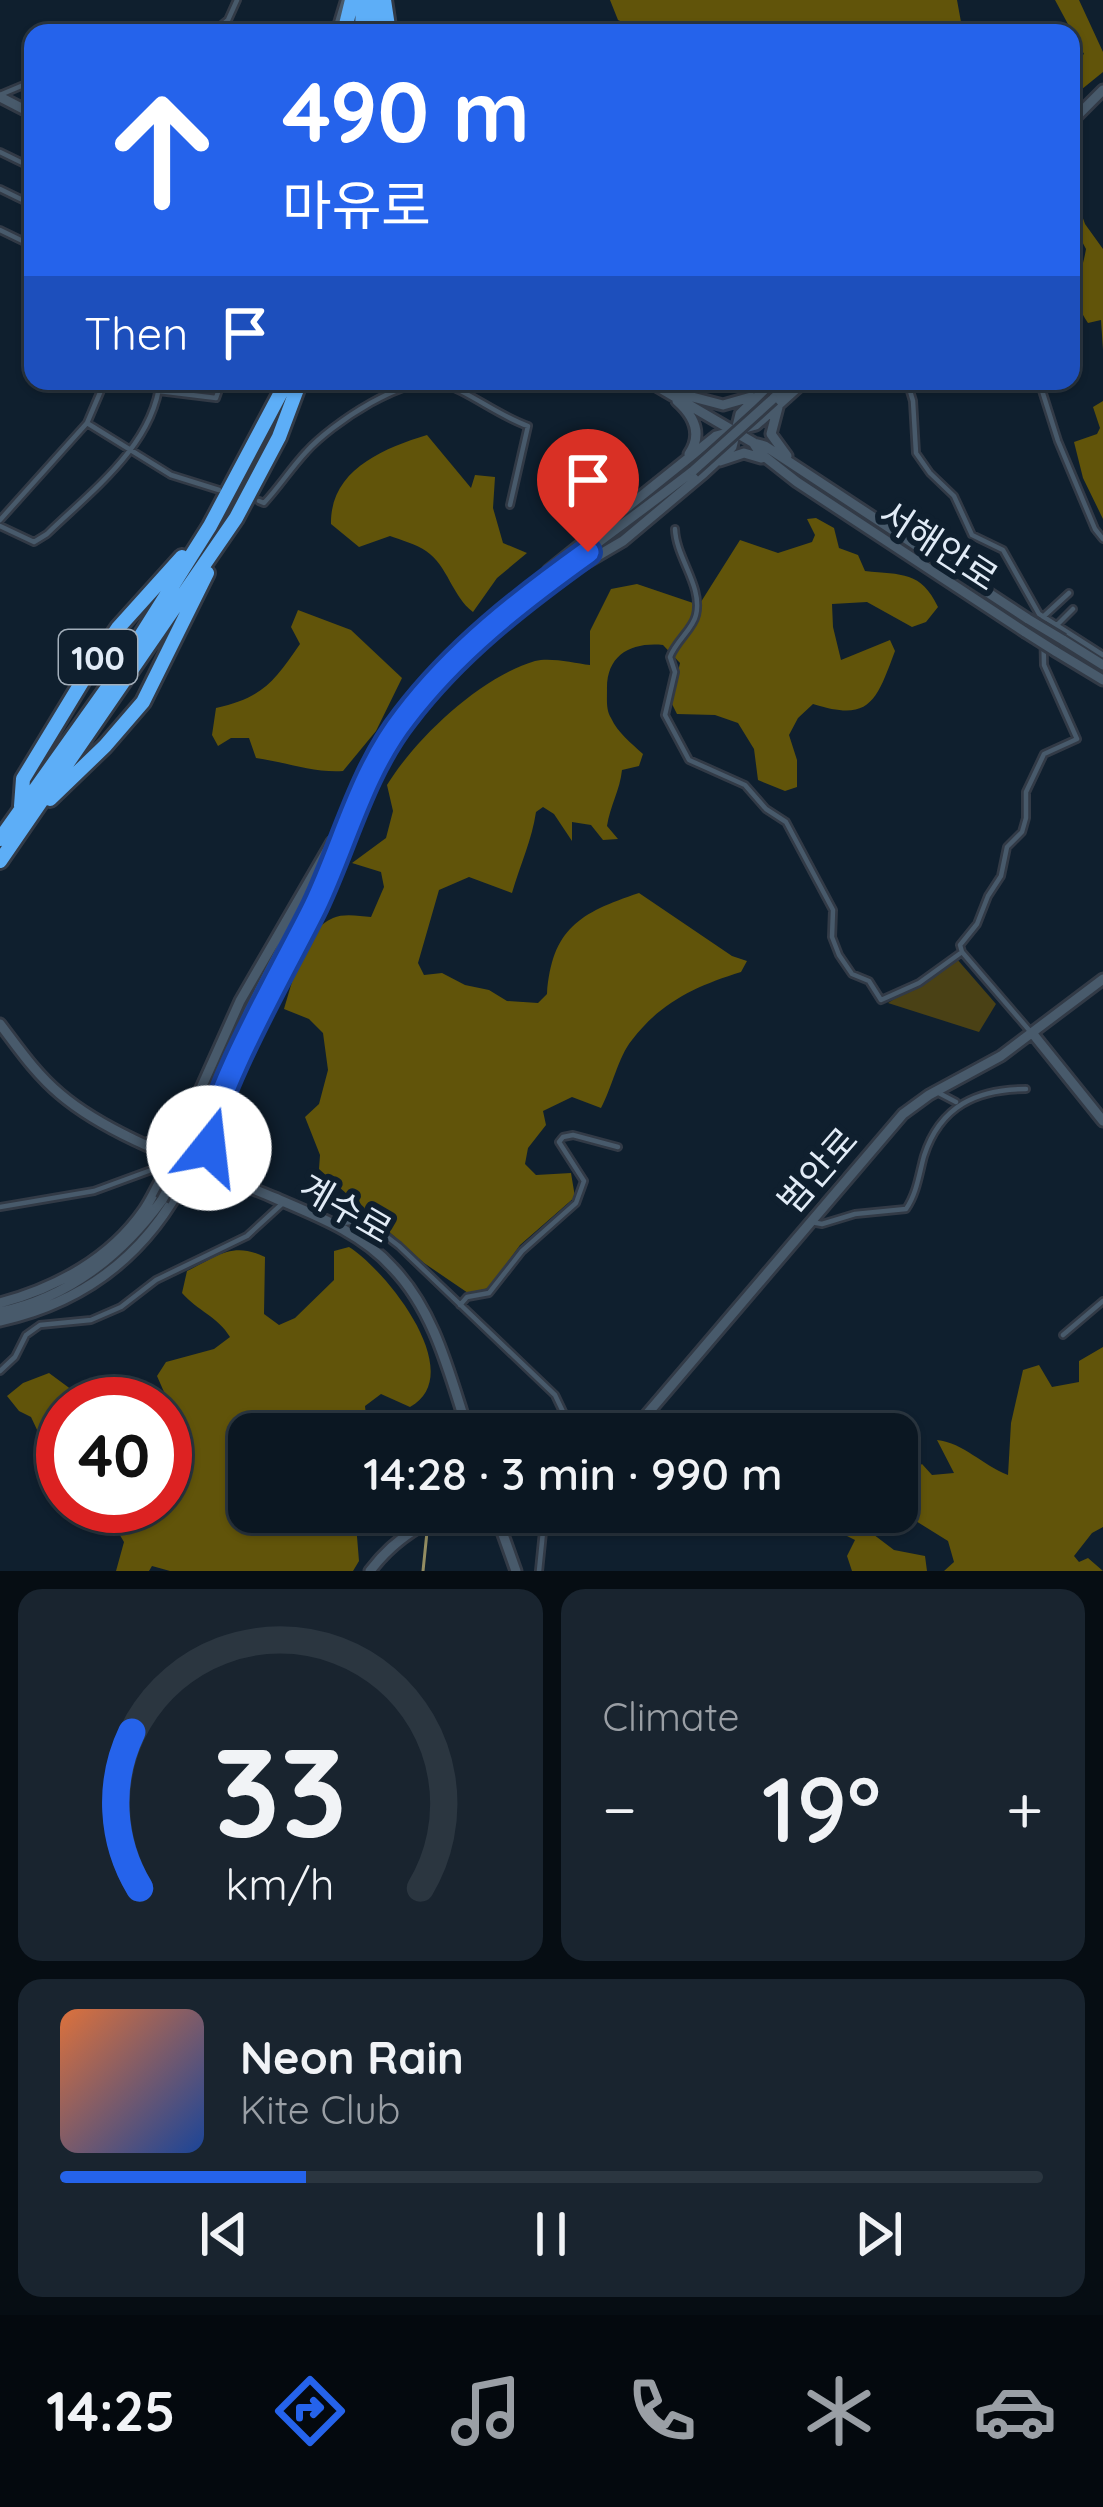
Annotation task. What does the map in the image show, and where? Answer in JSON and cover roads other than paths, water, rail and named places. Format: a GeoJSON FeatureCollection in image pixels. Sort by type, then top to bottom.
{"type":"FeatureCollection","features":[{"type":"Feature","properties":{"kind":"highway","name":"100"},"geometry":{"type":"LineString","coordinates":[[0,861],[25,814],[210,526],[278,390]]}},
{"type":"Feature","properties":{"kind":"highway","name":"100"},"geometry":{"type":"LineString","coordinates":[[0,839],[105,746],[143,702],[302,390]]}},
{"type":"Feature","properties":{"kind":"highway","name":"100"},"geometry":{"type":"LineString","coordinates":[[25,814],[23,779],[92,667],[118,628],[210,526]]}},
{"type":"Feature","properties":{"kind":"highway","name":"100"},"geometry":{"type":"LineString","coordinates":[[25,814],[221,542]]}},
{"type":"Feature","properties":{"kind":"main road"},"geometry":{"type":"LineString","coordinates":[[1080,113],[1103,90]]}},
{"type":"Feature","properties":{"kind":"main road"},"geometry":{"type":"LineString","coordinates":[[664,390],[723,405],[741,402],[760,390]]}},
{"type":"Feature","properties":{"kind":"main road"},"geometry":{"type":"LineString","coordinates":[[664,390],[689,413],[697,438],[691,452],[666,476]]}},
{"type":"Feature","properties":{"kind":"main road","name":"서해안로"},"geometry":{"type":"LineString","coordinates":[[664,390],[754,443],[770,462],[901,554],[1103,680]]}},
{"type":"Feature","properties":{"kind":"main road"},"geometry":{"type":"LineString","coordinates":[[537,589],[568,576],[622,541],[715,463],[732,447],[740,414],[764,390]]}},
{"type":"Feature","properties":{"kind":"main road"},"geometry":{"type":"LineString","coordinates":[[785,390],[777,401],[771,434],[801,473]]}},
{"type":"Feature","properties":{"kind":"main road"},"geometry":{"type":"LineString","coordinates":[[0,1303],[46,1288],[88,1264],[141,1215],[166,1168],[198,1154],[249,1011],[404,717],[499,617],[792,390]]}},
{"type":"Feature","properties":{"kind":"main road"},"geometry":{"type":"LineString","coordinates":[[537,589],[549,570],[716,436],[736,431]]}},
{"type":"Feature","properties":{"kind":"main road","name":"서해안로"},"geometry":{"type":"LineString","coordinates":[[754,443],[1103,665]]}},
{"type":"Feature","properties":{"kind":"main road"},"geometry":{"type":"LineString","coordinates":[[715,463],[744,453],[770,462]]}},
{"type":"Feature","properties":{"kind":"main road"},"geometry":{"type":"LineString","coordinates":[[0,1317],[56,1304],[121,1264],[148,1240],[188,1175],[176,1144],[240,1001],[349,818]]}},
{"type":"Feature","properties":{"kind":"main road","name":"범안로"},"geometry":{"type":"LineString","coordinates":[[647,1413],[903,1114],[1033,1034],[1103,983]]}},
{"type":"Feature","properties":{"kind":"main road","name":"계수로"},"geometry":{"type":"LineString","coordinates":[[0,1024],[34,1070],[64,1097],[144,1142],[332,1224],[382,1257],[418,1300],[434,1330],[462,1413]]}},
{"type":"Feature","properties":{"kind":"main road"},"geometry":{"type":"LineString","coordinates":[[1033,1034],[1103,1121]]}},
{"type":"Feature","properties":{"kind":"main road"},"geometry":{"type":"LineString","coordinates":[[186,1120],[196,1132],[206,1126]]}},
{"type":"Feature","properties":{"kind":"main road"},"geometry":{"type":"LineString","coordinates":[[144,1142],[173,1135],[186,1120]]}},
{"type":"Feature","properties":{"kind":"main road"},"geometry":{"type":"LineString","coordinates":[[180,1190],[219,1174],[206,1126]]}},
{"type":"Feature","properties":{"kind":"main road"},"geometry":{"type":"LineString","coordinates":[[0,1317],[76,1284],[100,1268],[162,1200],[206,1126]]}},
{"type":"Feature","properties":{"kind":"main road"},"geometry":{"type":"LineString","coordinates":[[160,1180],[177,1182],[180,1190]]}},
{"type":"Feature","properties":{"kind":"main road"},"geometry":{"type":"LineString","coordinates":[[370,1571],[409,1533]]}},
{"type":"Feature","properties":{"kind":"main road"},"geometry":{"type":"LineString","coordinates":[[502,1533],[516,1571]]}},
{"type":"Feature","properties":{"kind":"street"},"geometry":{"type":"LineString","coordinates":[[100,390],[86,423],[0,523],[38,542],[129,451],[159,391],[216,398],[219,390]]}},
{"type":"Feature","properties":{"kind":"street"},"geometry":{"type":"LineString","coordinates":[[259,501],[264,503],[308,449],[394,390]]}},
{"type":"Feature","properties":{"kind":"street"},"geometry":{"type":"LineString","coordinates":[[455,390],[498,416],[528,426],[510,505]]}},
{"type":"Feature","properties":{"kind":"street"},"geometry":{"type":"LineString","coordinates":[[910,390],[916,453],[946,485],[974,538],[1007,554],[1043,617],[1103,655]]}},
{"type":"Feature","properties":{"kind":"street"},"geometry":{"type":"LineString","coordinates":[[1042,390],[1058,441],[1103,539]]}},
{"type":"Feature","properties":{"kind":"street"},"geometry":{"type":"LineString","coordinates":[[86,423],[171,475],[220,490]]}},
{"type":"Feature","properties":{"kind":"street"},"geometry":{"type":"LineString","coordinates":[[675,529],[698,611],[670,657],[675,672],[665,715],[689,760],[745,785],[766,809],[786,822],[832,910],[832,937],[839,955],[852,974],[869,981],[881,1000],[920,983],[962,952]]}},
{"type":"Feature","properties":{"kind":"street"},"geometry":{"type":"LineString","coordinates":[[1033,1034],[960,945],[977,924],[1001,876],[1006,847],[1024,826],[1026,792],[1044,754],[1078,736],[1044,665],[1043,617],[1069,593]]}},
{"type":"Feature","properties":{"kind":"street"},"geometry":{"type":"LineString","coordinates":[[1056,626],[1073,609]]}},
{"type":"Feature","properties":{"kind":"street"},"geometry":{"type":"LineString","coordinates":[[809,1220],[820,1225],[855,1214],[908,1208],[926,1150],[955,1101],[952,1082]]}},
{"type":"Feature","properties":{"kind":"street"},"geometry":{"type":"LineString","coordinates":[[935,1091],[955,1101],[986,1092],[1025,1089]]}},
{"type":"Feature","properties":{"kind":"street"},"geometry":{"type":"LineString","coordinates":[[460,1305],[467,1298],[489,1293],[522,1251],[576,1204],[584,1180],[559,1142],[563,1136],[618,1148]]}},
{"type":"Feature","properties":{"kind":"street"},"geometry":{"type":"LineString","coordinates":[[0,1207],[94,1192],[154,1166],[184,1159]]}},
{"type":"Feature","properties":{"kind":"street"},"geometry":{"type":"LineString","coordinates":[[1,1373],[26,1335],[40,1324],[91,1320],[121,1307],[156,1280],[248,1235],[284,1202]]}},
{"type":"Feature","properties":{"kind":"street"},"geometry":{"type":"LineString","coordinates":[[332,1224],[365,1220],[399,1246],[555,1395],[564,1413]]}},
{"type":"Feature","properties":{"kind":"street"},"geometry":{"type":"LineString","coordinates":[[1063,1336],[1103,1301]]}},
{"type":"Feature","properties":{"kind":"street"},"geometry":{"type":"LineString","coordinates":[[539,1571],[543,1533]]}},
{"type":"Feature","properties":{"kind":"waterway"},"geometry":{"type":"LineString","coordinates":[[423,1571],[427,1533]]}}]}
